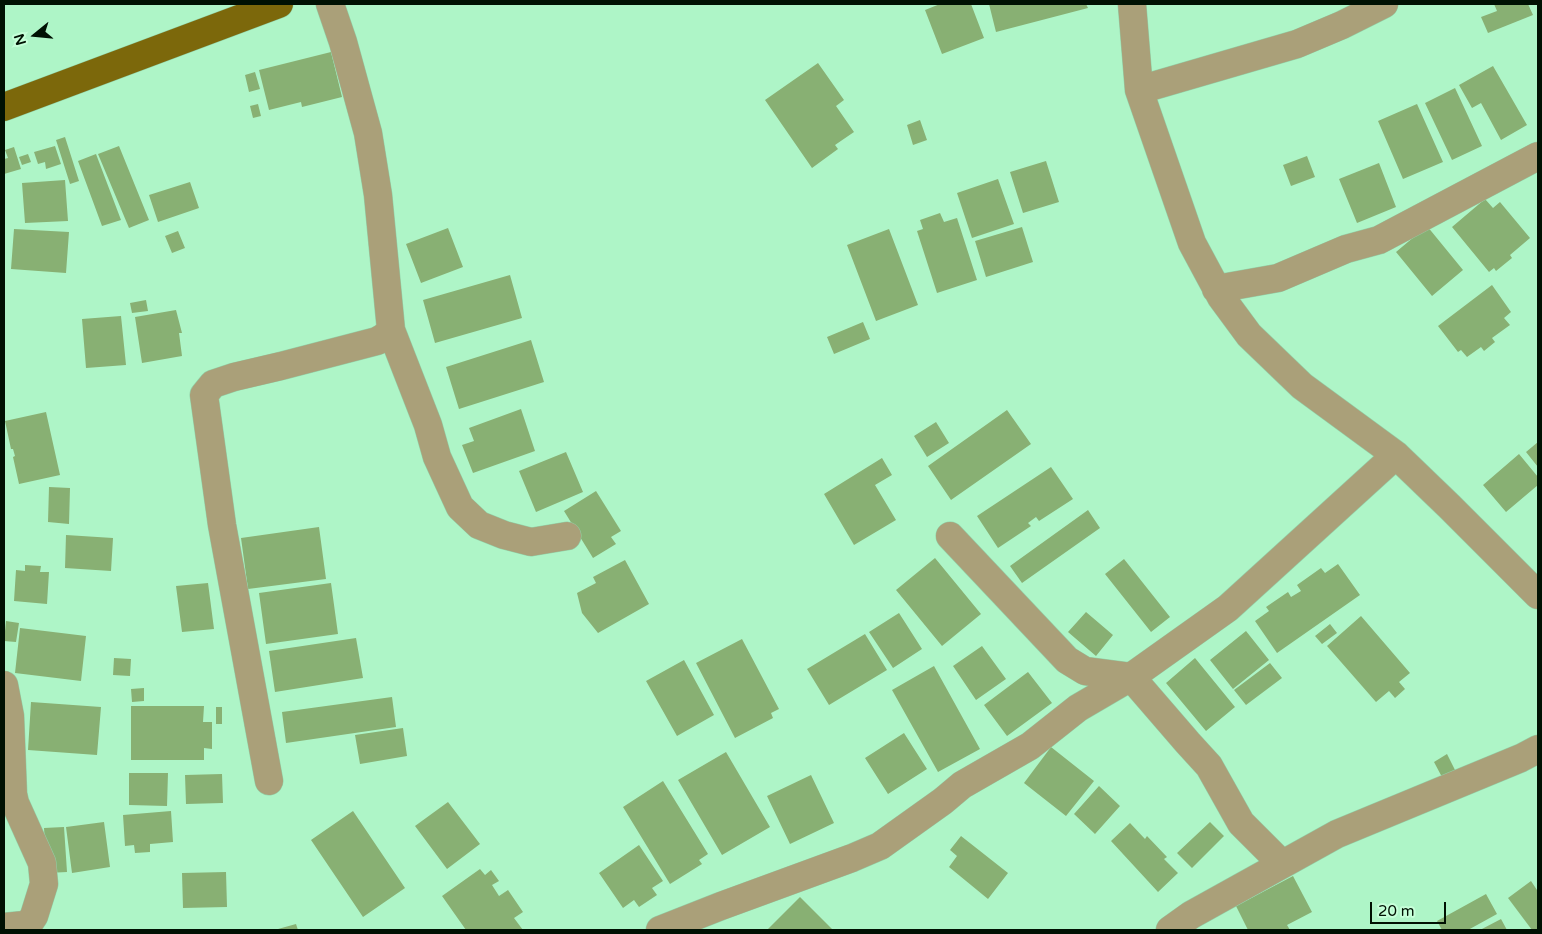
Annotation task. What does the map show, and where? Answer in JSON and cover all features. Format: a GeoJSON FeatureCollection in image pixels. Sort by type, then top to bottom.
{"type":"FeatureCollection","features":[{"type":"Feature","properties":{"kind":"main road"},"geometry":{"type":"LineString","coordinates":[[4,107],[279,4]]}},
{"type":"Feature","properties":{"kind":"street"},"geometry":{"type":"LineString","coordinates":[[330,4],[343,42],[368,133],[378,195],[391,330],[428,425],[437,457],[460,507],[479,525],[504,535],[531,542],[568,536]]}},
{"type":"Feature","properties":{"kind":"street"},"geometry":{"type":"LineString","coordinates":[[1132,4],[1139,90],[1192,243],[1221,297],[1249,335],[1302,386],[1396,456],[1538,595]]}},
{"type":"Feature","properties":{"kind":"street"},"geometry":{"type":"LineString","coordinates":[[1139,90],[1297,44],[1342,25],[1384,4]]}},
{"type":"Feature","properties":{"kind":"street"},"geometry":{"type":"LineString","coordinates":[[1216,289],[1278,278],[1346,249],[1378,240],[1538,156]]}},
{"type":"Feature","properties":{"kind":"street"},"geometry":{"type":"LineString","coordinates":[[268,781],[222,525],[204,395],[213,384],[227,379],[377,341],[391,330]]}},
{"type":"Feature","properties":{"kind":"street"},"geometry":{"type":"LineString","coordinates":[[660,930],[880,846],[962,785],[1030,746],[1078,708],[1131,677],[1228,608],[1396,456]]}},
{"type":"Feature","properties":{"kind":"street"},"geometry":{"type":"LineString","coordinates":[[950,536],[1067,660],[1085,671],[1131,677],[1209,766],[1226,793],[1241,823],[1282,864]]}},
{"type":"Feature","properties":{"kind":"street"},"geometry":{"type":"LineString","coordinates":[[4,684],[10,716],[13,794],[15,803],[42,863],[44,884],[34,916],[30,922],[24,925],[4,927]]}},
{"type":"Feature","properties":{"kind":"street"},"geometry":{"type":"LineString","coordinates":[[1170,930],[1191,915],[1337,834],[1512,762],[1538,749]]}},
{"type":"Feature","properties":{"kind":"building"},"geometry":{"type":"Polygon","coordinates":[[[940,4],[971,4],[984,38],[942,54],[925,10],[940,4]]]}},
{"type":"Feature","properties":{"kind":"building"},"geometry":{"type":"Polygon","coordinates":[[[989,4],[1086,4],[1088,8],[996,32],[989,4]]]}},
{"type":"Feature","properties":{"kind":"building"},"geometry":{"type":"Polygon","coordinates":[[[1494,4],[1528,4],[1533,15],[1488,33],[1481,17],[1497,11],[1494,4]]]}},
{"type":"Feature","properties":{"kind":"building"},"geometry":{"type":"Polygon","coordinates":[[[331,52],[342,97],[302,107],[301,102],[269,110],[259,70],[331,52]]]}},
{"type":"Feature","properties":{"kind":"building"},"geometry":{"type":"Polygon","coordinates":[[[818,63],[844,100],[836,106],[854,132],[835,145],[838,149],[812,168],[765,100],[818,63]]]}},
{"type":"Feature","properties":{"kind":"building"},"geometry":{"type":"Polygon","coordinates":[[[1493,66],[1527,125],[1501,140],[1481,103],[1472,108],[1459,85],[1493,66]]]}},
{"type":"Feature","properties":{"kind":"building"},"geometry":{"type":"Polygon","coordinates":[[[255,72],[260,89],[249,92],[245,75],[255,72]]]}},
{"type":"Feature","properties":{"kind":"building"},"geometry":{"type":"Polygon","coordinates":[[[1455,88],[1482,146],[1452,160],[1425,103],[1455,88]]]}},
{"type":"Feature","properties":{"kind":"building"},"geometry":{"type":"Polygon","coordinates":[[[258,104],[261,116],[253,118],[250,106],[258,104]]]}},
{"type":"Feature","properties":{"kind":"building"},"geometry":{"type":"Polygon","coordinates":[[[1417,104],[1443,162],[1403,179],[1378,121],[1417,104]]]}},
{"type":"Feature","properties":{"kind":"building"},"geometry":{"type":"Polygon","coordinates":[[[920,120],[927,140],[913,145],[907,125],[920,120]]]}},
{"type":"Feature","properties":{"kind":"building"},"geometry":{"type":"Polygon","coordinates":[[[65,137],[79,181],[70,184],[56,140],[65,137]]]}},
{"type":"Feature","properties":{"kind":"building"},"geometry":{"type":"Polygon","coordinates":[[[55,146],[61,164],[46,169],[45,162],[38,164],[34,152],[55,146]]]}},
{"type":"Feature","properties":{"kind":"building"},"geometry":{"type":"Polygon","coordinates":[[[119,146],[149,220],[129,228],[98,154],[119,146]]]}},
{"type":"Feature","properties":{"kind":"building"},"geometry":{"type":"Polygon","coordinates":[[[14,147],[21,169],[4,174],[4,159],[8,158],[5,150],[14,147]]]}},
{"type":"Feature","properties":{"kind":"building"},"geometry":{"type":"Polygon","coordinates":[[[28,154],[31,162],[22,165],[19,157],[28,154]]]}},
{"type":"Feature","properties":{"kind":"building"},"geometry":{"type":"Polygon","coordinates":[[[96,154],[121,220],[102,226],[78,161],[96,154]]]}},
{"type":"Feature","properties":{"kind":"building"},"geometry":{"type":"Polygon","coordinates":[[[1307,156],[1315,177],[1291,186],[1283,165],[1307,156]]]}},
{"type":"Feature","properties":{"kind":"building"},"geometry":{"type":"Polygon","coordinates":[[[1046,161],[1059,202],[1023,213],[1010,172],[1046,161]]]}},
{"type":"Feature","properties":{"kind":"building"},"geometry":{"type":"Polygon","coordinates":[[[1379,163],[1396,207],[1357,223],[1339,179],[1379,163]]]}},
{"type":"Feature","properties":{"kind":"building"},"geometry":{"type":"Polygon","coordinates":[[[998,179],[1014,224],[972,238],[957,193],[998,179]]]}},
{"type":"Feature","properties":{"kind":"building"},"geometry":{"type":"Polygon","coordinates":[[[65,180],[68,221],[25,223],[22,183],[65,180]]]}},
{"type":"Feature","properties":{"kind":"building"},"geometry":{"type":"Polygon","coordinates":[[[190,182],[199,208],[158,222],[149,195],[190,182]]]}},
{"type":"Feature","properties":{"kind":"building"},"geometry":{"type":"Polygon","coordinates":[[[1485,199],[1493,208],[1500,202],[1530,238],[1510,255],[1512,258],[1496,271],[1494,268],[1489,272],[1452,227],[1485,199]]]}},
{"type":"Feature","properties":{"kind":"building"},"geometry":{"type":"Polygon","coordinates":[[[940,213],[944,222],[957,218],[977,280],[937,293],[917,231],[923,229],[920,220],[940,213]]]}},
{"type":"Feature","properties":{"kind":"building"},"geometry":{"type":"Polygon","coordinates":[[[1427,226],[1463,270],[1432,296],[1396,252],[1427,226]]]}},
{"type":"Feature","properties":{"kind":"building"},"geometry":{"type":"Polygon","coordinates":[[[1022,227],[1033,262],[986,277],[975,241],[1022,227]]]}},
{"type":"Feature","properties":{"kind":"building"},"geometry":{"type":"Polygon","coordinates":[[[448,228],[463,267],[421,283],[406,244],[448,228]]]}},
{"type":"Feature","properties":{"kind":"building"},"geometry":{"type":"Polygon","coordinates":[[[14,229],[69,232],[66,273],[11,269],[14,229]]]}},
{"type":"Feature","properties":{"kind":"building"},"geometry":{"type":"Polygon","coordinates":[[[889,229],[918,305],[876,321],[847,245],[889,229]]]}},
{"type":"Feature","properties":{"kind":"building"},"geometry":{"type":"Polygon","coordinates":[[[178,231],[185,248],[172,253],[165,236],[178,231]]]}},
{"type":"Feature","properties":{"kind":"building"},"geometry":{"type":"Polygon","coordinates":[[[510,275],[522,318],[435,343],[423,300],[510,275]]]}},
{"type":"Feature","properties":{"kind":"building"},"geometry":{"type":"Polygon","coordinates":[[[1492,285],[1511,312],[1504,318],[1510,325],[1492,338],[1495,342],[1484,351],[1481,347],[1467,357],[1461,350],[1458,352],[1438,326],[1492,285]]]}},
{"type":"Feature","properties":{"kind":"building"},"geometry":{"type":"Polygon","coordinates":[[[146,300],[148,311],[132,313],[130,303],[146,300]]]}},
{"type":"Feature","properties":{"kind":"building"},"geometry":{"type":"Polygon","coordinates":[[[176,310],[182,333],[179,333],[182,356],[142,363],[135,317],[176,310]]]}},
{"type":"Feature","properties":{"kind":"building"},"geometry":{"type":"Polygon","coordinates":[[[121,316],[126,365],[86,368],[82,319],[121,316]]]}},
{"type":"Feature","properties":{"kind":"building"},"geometry":{"type":"Polygon","coordinates":[[[863,322],[870,339],[834,354],[827,337],[863,322]]]}},
{"type":"Feature","properties":{"kind":"building"},"geometry":{"type":"Polygon","coordinates":[[[531,340],[544,382],[459,409],[446,367],[531,340]]]}},
{"type":"Feature","properties":{"kind":"building"},"geometry":{"type":"Polygon","coordinates":[[[521,409],[535,451],[473,473],[462,445],[474,441],[469,428],[521,409]]]}},
{"type":"Feature","properties":{"kind":"building"},"geometry":{"type":"Polygon","coordinates":[[[1007,410],[1031,444],[951,500],[928,466],[1007,410]]]}},
{"type":"Feature","properties":{"kind":"building"},"geometry":{"type":"Polygon","coordinates":[[[46,412],[60,475],[19,484],[13,457],[15,456],[13,449],[11,449],[5,421],[46,412]]]}},
{"type":"Feature","properties":{"kind":"building"},"geometry":{"type":"Polygon","coordinates":[[[936,422],[949,443],[927,457],[914,436],[936,422]]]}},
{"type":"Feature","properties":{"kind":"building"},"geometry":{"type":"Polygon","coordinates":[[[1538,442],[1538,467],[1526,452],[1538,442]]]}},
{"type":"Feature","properties":{"kind":"building"},"geometry":{"type":"Polygon","coordinates":[[[566,452],[583,492],[536,512],[519,471],[566,452]]]}},
{"type":"Feature","properties":{"kind":"building"},"geometry":{"type":"Polygon","coordinates":[[[1519,454],[1538,477],[1538,485],[1506,512],[1483,485],[1519,454]]]}},
{"type":"Feature","properties":{"kind":"building"},"geometry":{"type":"Polygon","coordinates":[[[882,458],[892,475],[875,485],[896,520],[854,545],[824,494],[882,458]]]}},
{"type":"Feature","properties":{"kind":"building"},"geometry":{"type":"Polygon","coordinates":[[[1051,467],[1073,499],[1039,521],[1036,517],[1028,523],[1031,526],[998,548],[977,516],[1051,467]]]}},
{"type":"Feature","properties":{"kind":"building"},"geometry":{"type":"Polygon","coordinates":[[[49,487],[70,488],[69,524],[48,522],[49,487]]]}},
{"type":"Feature","properties":{"kind":"building"},"geometry":{"type":"Polygon","coordinates":[[[596,491],[621,531],[611,537],[616,544],[593,558],[564,511],[596,491]]]}},
{"type":"Feature","properties":{"kind":"building"},"geometry":{"type":"Polygon","coordinates":[[[1088,510],[1100,528],[1022,583],[1010,566],[1088,510]]]}},
{"type":"Feature","properties":{"kind":"building"},"geometry":{"type":"Polygon","coordinates":[[[319,527],[326,579],[248,589],[241,538],[319,527]]]}},
{"type":"Feature","properties":{"kind":"building"},"geometry":{"type":"Polygon","coordinates":[[[66,535],[113,538],[111,571],[65,568],[66,535]]]}},
{"type":"Feature","properties":{"kind":"building"},"geometry":{"type":"Polygon","coordinates":[[[935,558],[981,614],[942,646],[896,590],[935,558]]]}},
{"type":"Feature","properties":{"kind":"building"},"geometry":{"type":"Polygon","coordinates":[[[1124,559],[1170,617],[1151,632],[1105,574],[1124,559]]]}},
{"type":"Feature","properties":{"kind":"building"},"geometry":{"type":"Polygon","coordinates":[[[625,560],[649,604],[598,633],[582,613],[577,593],[596,583],[593,577],[625,560]]]}},
{"type":"Feature","properties":{"kind":"building"},"geometry":{"type":"Polygon","coordinates":[[[1338,564],[1360,595],[1277,653],[1255,621],[1269,611],[1266,607],[1288,592],[1291,597],[1301,591],[1297,585],[1321,568],[1325,573],[1338,564]]]}},
{"type":"Feature","properties":{"kind":"building"},"geometry":{"type":"Polygon","coordinates":[[[25,565],[41,566],[40,572],[49,572],[47,604],[14,601],[16,570],[25,571],[25,565]]]}},
{"type":"Feature","properties":{"kind":"building"},"geometry":{"type":"Polygon","coordinates":[[[208,583],[214,629],[182,632],[176,586],[208,583]]]}},
{"type":"Feature","properties":{"kind":"building"},"geometry":{"type":"Polygon","coordinates":[[[331,583],[338,634],[266,644],[259,593],[331,583]]]}},
{"type":"Feature","properties":{"kind":"building"},"geometry":{"type":"Polygon","coordinates":[[[1086,612],[1113,635],[1096,656],[1068,632],[1086,612]]]}},
{"type":"Feature","properties":{"kind":"building"},"geometry":{"type":"Polygon","coordinates":[[[899,613],[922,649],[893,668],[869,632],[899,613]]]}},
{"type":"Feature","properties":{"kind":"building"},"geometry":{"type":"Polygon","coordinates":[[[1361,616],[1410,673],[1399,682],[1405,689],[1395,698],[1389,691],[1376,702],[1327,646],[1361,616]]]}},
{"type":"Feature","properties":{"kind":"building"},"geometry":{"type":"Polygon","coordinates":[[[6,621],[19,623],[16,642],[4,641],[6,621]]]}},
{"type":"Feature","properties":{"kind":"building"},"geometry":{"type":"Polygon","coordinates":[[[1330,624],[1337,633],[1322,644],[1315,636],[1330,624]]]}},
{"type":"Feature","properties":{"kind":"building"},"geometry":{"type":"Polygon","coordinates":[[[20,628],[86,636],[81,681],[15,673],[20,628]]]}},
{"type":"Feature","properties":{"kind":"building"},"geometry":{"type":"Polygon","coordinates":[[[1246,631],[1269,660],[1233,689],[1210,660],[1246,631]]]}},
{"type":"Feature","properties":{"kind":"building"},"geometry":{"type":"Polygon","coordinates":[[[865,634],[887,670],[829,705],[807,669],[865,634]]]}},
{"type":"Feature","properties":{"kind":"building"},"geometry":{"type":"Polygon","coordinates":[[[356,638],[363,678],[275,692],[269,651],[356,638]]]}},
{"type":"Feature","properties":{"kind":"building"},"geometry":{"type":"Polygon","coordinates":[[[742,639],[779,709],[771,713],[773,718],[735,738],[696,663],[742,639]]]}},
{"type":"Feature","properties":{"kind":"building"},"geometry":{"type":"Polygon","coordinates":[[[982,646],[1006,679],[976,700],[953,666],[982,646]]]}},
{"type":"Feature","properties":{"kind":"building"},"geometry":{"type":"Polygon","coordinates":[[[114,658],[131,659],[130,676],[113,675],[114,658]]]}},
{"type":"Feature","properties":{"kind":"building"},"geometry":{"type":"Polygon","coordinates":[[[1195,658],[1235,707],[1206,731],[1166,683],[1195,658]]]}},
{"type":"Feature","properties":{"kind":"building"},"geometry":{"type":"Polygon","coordinates":[[[684,660],[714,715],[677,736],[646,681],[684,660]]]}},
{"type":"Feature","properties":{"kind":"building"},"geometry":{"type":"Polygon","coordinates":[[[1270,663],[1282,678],[1246,705],[1234,690],[1270,663]]]}},
{"type":"Feature","properties":{"kind":"building"},"geometry":{"type":"Polygon","coordinates":[[[934,666],[980,749],[938,772],[892,690],[934,666]]]}},
{"type":"Feature","properties":{"kind":"building"},"geometry":{"type":"Polygon","coordinates":[[[1028,672],[1052,703],[1007,736],[984,705],[1028,672]]]}},
{"type":"Feature","properties":{"kind":"building"},"geometry":{"type":"Polygon","coordinates":[[[144,688],[144,701],[132,702],[131,689],[144,688]]]}},
{"type":"Feature","properties":{"kind":"building"},"geometry":{"type":"Polygon","coordinates":[[[392,697],[396,727],[286,743],[282,712],[392,697]]]}},
{"type":"Feature","properties":{"kind":"building"},"geometry":{"type":"Polygon","coordinates":[[[31,702],[101,707],[97,755],[28,750],[31,702]]]}},
{"type":"Feature","properties":{"kind":"building"},"geometry":{"type":"Polygon","coordinates":[[[131,706],[204,706],[203,722],[212,722],[212,749],[204,748],[204,760],[131,760],[131,706]]]}},
{"type":"Feature","properties":{"kind":"building"},"geometry":{"type":"Polygon","coordinates":[[[216,707],[222,707],[222,724],[216,724],[216,707]]]}},
{"type":"Feature","properties":{"kind":"building"},"geometry":{"type":"Polygon","coordinates":[[[403,728],[407,756],[360,764],[355,735],[403,728]]]}},
{"type":"Feature","properties":{"kind":"building"},"geometry":{"type":"Polygon","coordinates":[[[904,733],[927,769],[888,794],[865,758],[904,733]]]}},
{"type":"Feature","properties":{"kind":"building"},"geometry":{"type":"Polygon","coordinates":[[[1051,747],[1094,781],[1066,816],[1024,783],[1051,747]]]}},
{"type":"Feature","properties":{"kind":"building"},"geometry":{"type":"Polygon","coordinates":[[[726,752],[770,827],[722,855],[678,780],[726,752]]]}},
{"type":"Feature","properties":{"kind":"building"},"geometry":{"type":"Polygon","coordinates":[[[1447,754],[1456,772],[1443,779],[1434,762],[1447,754]]]}},
{"type":"Feature","properties":{"kind":"building"},"geometry":{"type":"Polygon","coordinates":[[[129,773],[168,773],[167,806],[129,805],[129,773]]]}},
{"type":"Feature","properties":{"kind":"building"},"geometry":{"type":"Polygon","coordinates":[[[222,774],[223,803],[186,804],[185,775],[222,774]]]}},
{"type":"Feature","properties":{"kind":"building"},"geometry":{"type":"Polygon","coordinates":[[[811,775],[834,823],[790,844],[767,796],[811,775]]]}},
{"type":"Feature","properties":{"kind":"building"},"geometry":{"type":"Polygon","coordinates":[[[663,781],[708,854],[699,860],[702,864],[670,884],[623,807],[663,781]]]}},
{"type":"Feature","properties":{"kind":"building"},"geometry":{"type":"Polygon","coordinates":[[[1099,786],[1120,806],[1095,834],[1074,814],[1099,786]]]}},
{"type":"Feature","properties":{"kind":"building"},"geometry":{"type":"Polygon","coordinates":[[[448,802],[480,844],[447,869],[415,826],[448,802]]]}},
{"type":"Feature","properties":{"kind":"building"},"geometry":{"type":"Polygon","coordinates":[[[171,811],[173,842],[150,844],[150,852],[135,853],[134,845],[125,846],[123,815],[171,811]]]}},
{"type":"Feature","properties":{"kind":"building"},"geometry":{"type":"Polygon","coordinates":[[[353,811],[405,888],[363,917],[311,840],[353,811]]]}},
{"type":"Feature","properties":{"kind":"building"},"geometry":{"type":"Polygon","coordinates":[[[104,822],[110,867],[72,873],[66,827],[104,822]]]}},
{"type":"Feature","properties":{"kind":"building"},"geometry":{"type":"Polygon","coordinates":[[[1210,822],[1224,836],[1192,868],[1177,853],[1210,822]]]}},
{"type":"Feature","properties":{"kind":"building"},"geometry":{"type":"Polygon","coordinates":[[[1130,823],[1145,839],[1147,836],[1167,857],[1164,859],[1178,873],[1158,892],[1111,841],[1130,823]]]}},
{"type":"Feature","properties":{"kind":"building"},"geometry":{"type":"Polygon","coordinates":[[[64,827],[67,872],[47,873],[44,828],[64,827]]]}},
{"type":"Feature","properties":{"kind":"building"},"geometry":{"type":"Polygon","coordinates":[[[961,836],[1008,873],[988,899],[949,867],[957,856],[950,850],[961,836]]]}},
{"type":"Feature","properties":{"kind":"building"},"geometry":{"type":"Polygon","coordinates":[[[639,845],[663,881],[652,888],[657,895],[639,907],[634,900],[623,908],[599,873],[639,845]]]}},
{"type":"Feature","properties":{"kind":"building"},"geometry":{"type":"Polygon","coordinates":[[[480,869],[485,875],[491,870],[499,881],[492,885],[499,896],[508,890],[523,912],[514,918],[523,930],[466,930],[442,896],[480,869]]]}},
{"type":"Feature","properties":{"kind":"building"},"geometry":{"type":"Polygon","coordinates":[[[226,872],[227,907],[183,908],[182,873],[226,872]]]}},
{"type":"Feature","properties":{"kind":"building"},"geometry":{"type":"Polygon","coordinates":[[[1293,876],[1312,912],[1287,925],[1290,930],[1248,930],[1236,906],[1293,876]]]}},
{"type":"Feature","properties":{"kind":"building"},"geometry":{"type":"Polygon","coordinates":[[[1531,881],[1538,889],[1538,930],[1532,930],[1508,898],[1531,881]]]}},
{"type":"Feature","properties":{"kind":"building"},"geometry":{"type":"Polygon","coordinates":[[[1486,894],[1497,914],[1468,930],[1442,930],[1437,921],[1486,894]]]}},
{"type":"Feature","properties":{"kind":"building"},"geometry":{"type":"Polygon","coordinates":[[[800,897],[833,930],[767,930],[800,897]]]}},
{"type":"Feature","properties":{"kind":"building"},"geometry":{"type":"Polygon","coordinates":[[[1501,919],[1507,930],[1480,930],[1501,919]]]}},
{"type":"Feature","properties":{"kind":"building"},"geometry":{"type":"Polygon","coordinates":[[[296,924],[298,930],[278,930],[278,929],[296,924]]]}}]}
